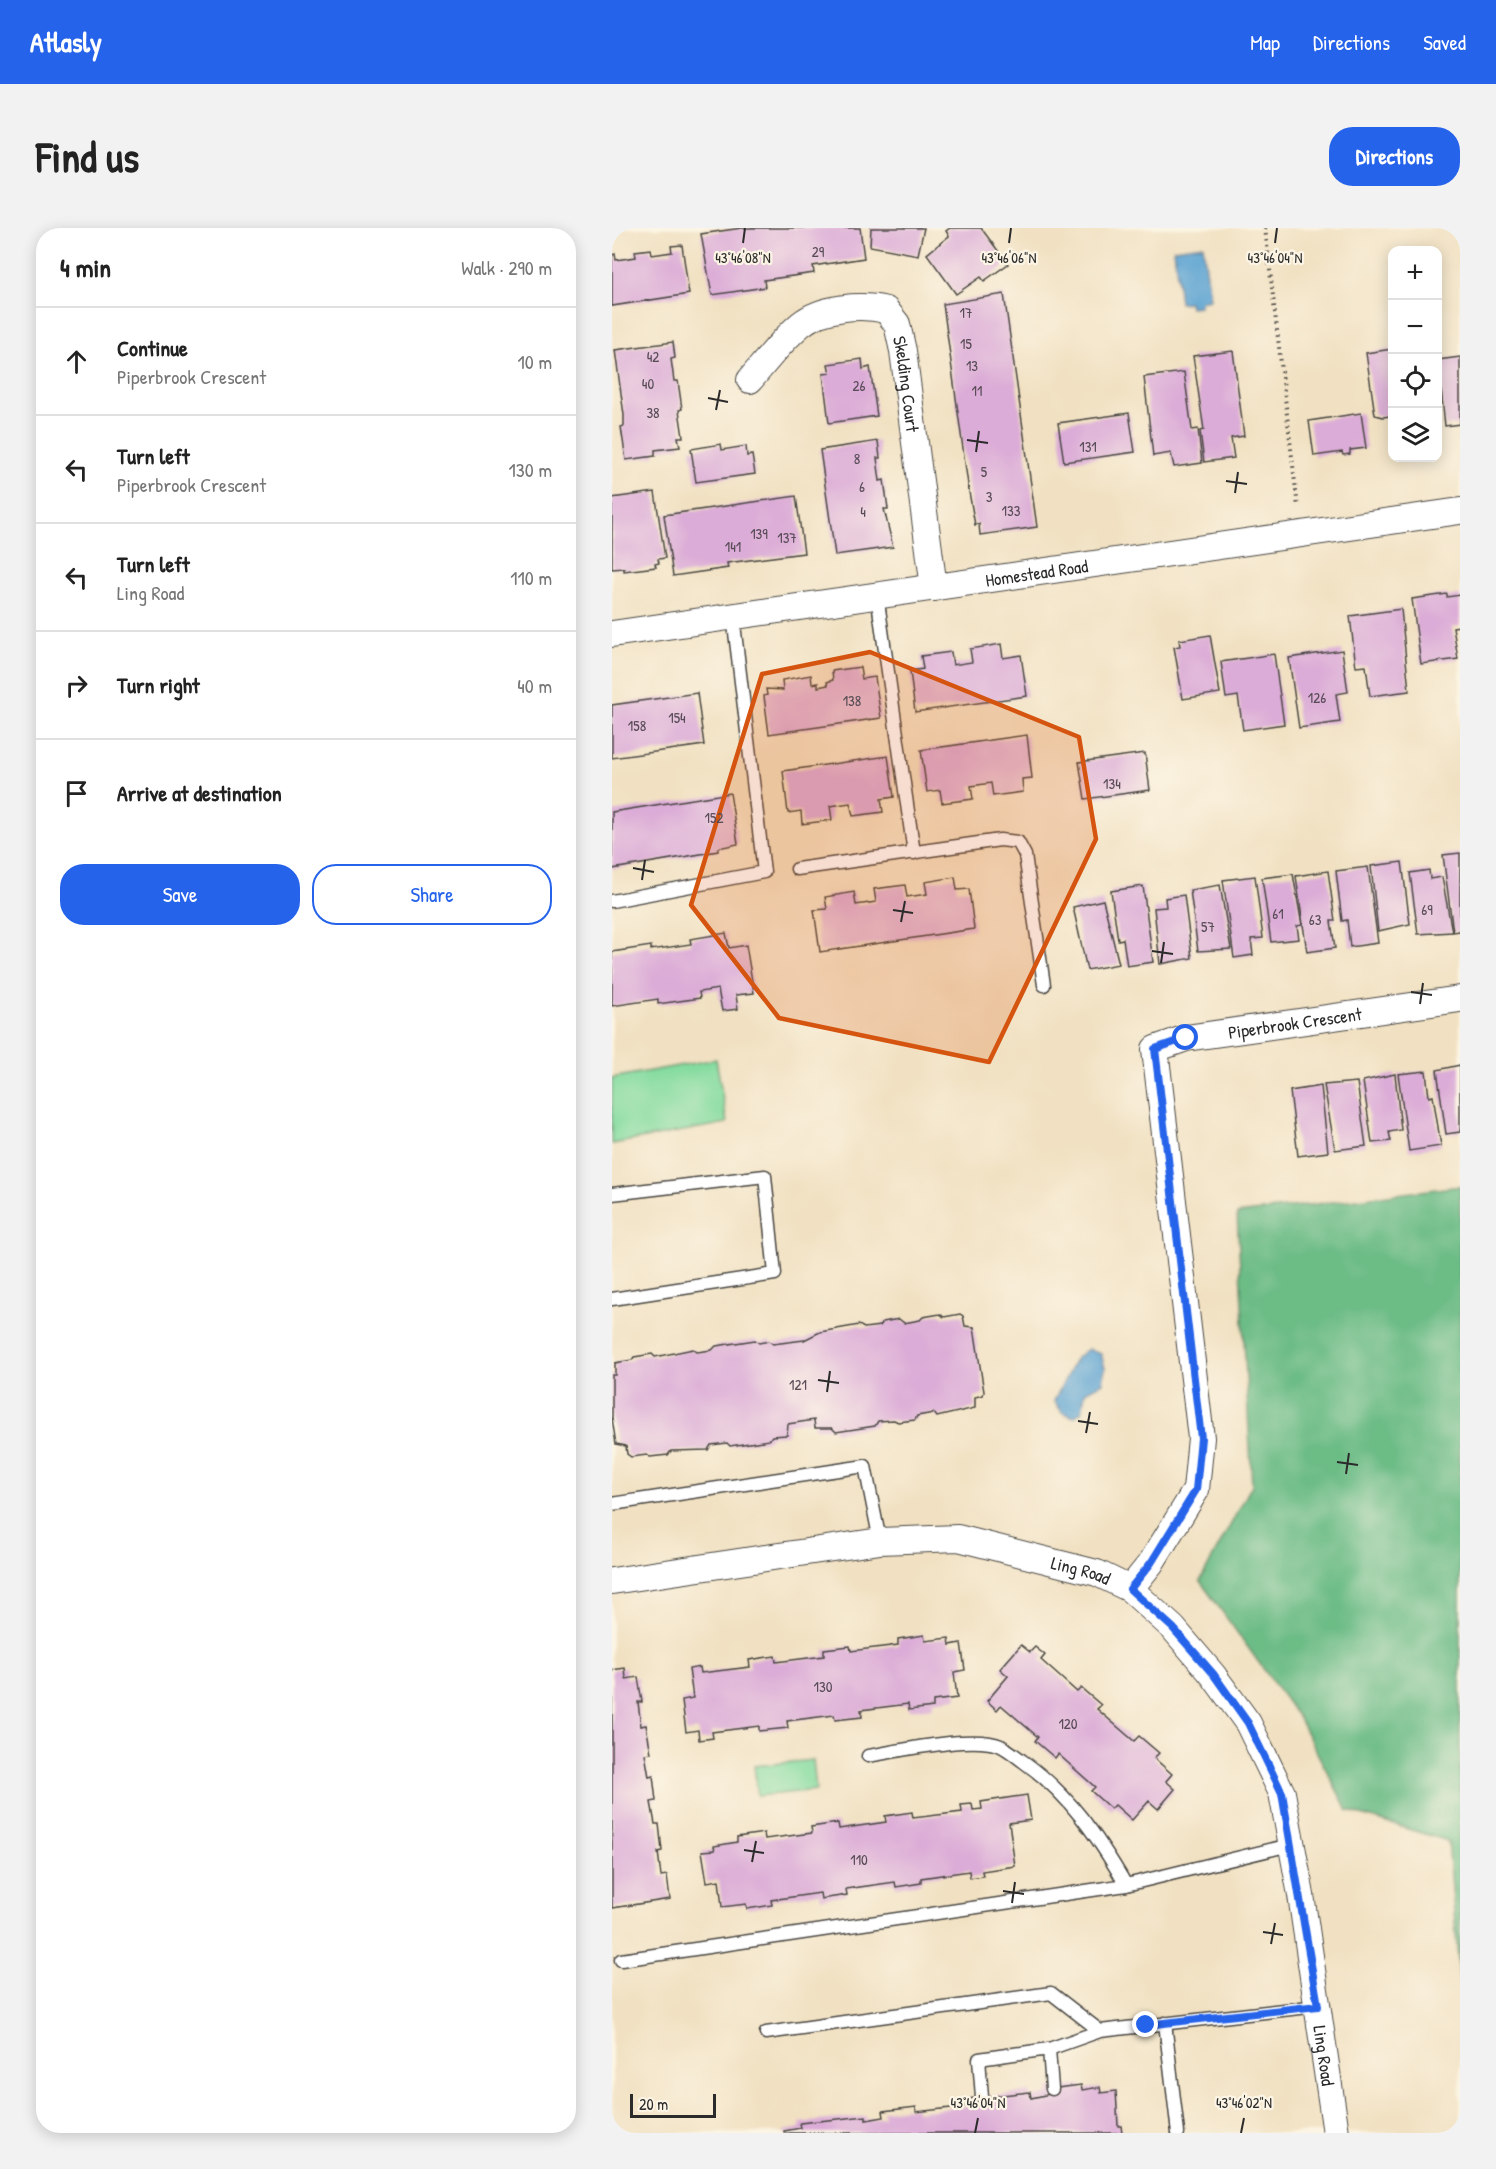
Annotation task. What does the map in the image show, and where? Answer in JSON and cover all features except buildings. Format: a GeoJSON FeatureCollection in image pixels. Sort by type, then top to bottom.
{"type":"FeatureCollection","features":[{"type":"Feature","properties":{"kind":"street","name":"Skelding Court"},"geometry":{"type":"LineString","coordinates":[[750,380],[802,323],[819,315],[867,306],[886,310],[897,324],[903,351],[934,588]]}},
{"type":"Feature","properties":{"kind":"street","name":"Homestead Road"},"geometry":{"type":"LineString","coordinates":[[612,634],[1301,536],[1460,511]]}},
{"type":"Feature","properties":{"kind":"street","name":"Piperbrook Crescent"},"geometry":{"type":"LineString","coordinates":[[1130,1589],[1151,1563],[1196,1490],[1201,1438],[1155,1049],[1186,1038],[1460,999]]}},
{"type":"Feature","properties":{"kind":"street","name":"Ling Road"},"geometry":{"type":"LineString","coordinates":[[612,1581],[880,1541],[958,1538],[1097,1573],[1130,1589],[1173,1628],[1214,1675],[1248,1723],[1282,1793],[1301,1895],[1336,2133]]}},
{"type":"Feature","properties":{"kind":"lane"},"geometry":{"type":"LineString","coordinates":[[878,595],[914,853]]}},
{"type":"Feature","properties":{"kind":"lane"},"geometry":{"type":"LineString","coordinates":[[612,901],[764,872],[733,616]]}},
{"type":"Feature","properties":{"kind":"lane"},"geometry":{"type":"LineString","coordinates":[[797,868],[1000,840],[1018,843],[1025,855],[1044,985]]}},
{"type":"Feature","properties":{"kind":"lane"},"geometry":{"type":"LineString","coordinates":[[612,1194],[765,1176],[775,1274],[612,1299]]}},
{"type":"Feature","properties":{"kind":"lane"},"geometry":{"type":"LineString","coordinates":[[612,1504],[865,1466],[880,1541]]}},
{"type":"Feature","properties":{"kind":"lane"},"geometry":{"type":"LineString","coordinates":[[868,1756],[927,1745],[961,1743],[1000,1745],[1042,1775],[1075,1807],[1126,1885]]}},
{"type":"Feature","properties":{"kind":"lane"},"geometry":{"type":"LineString","coordinates":[[621,1960],[1126,1885],[1290,1845]]}},
{"type":"Feature","properties":{"kind":"lane"},"geometry":{"type":"LineString","coordinates":[[766,2033],[1051,1993],[1100,2031]]}},
{"type":"Feature","properties":{"kind":"lane"},"geometry":{"type":"LineString","coordinates":[[982,2097],[979,2059],[1049,2049],[1100,2031],[1318,2006]]}},
{"type":"Feature","properties":{"kind":"lane"},"geometry":{"type":"LineString","coordinates":[[1165,2023],[1178,2133]]}},
{"type":"Feature","properties":{"kind":"lane"},"geometry":{"type":"LineString","coordinates":[[1049,2049],[1052,2088]]}},
{"type":"Feature","properties":{"kind":"path"},"geometry":{"type":"LineString","coordinates":[[1265,228],[1301,536]]}},
{"type":"Feature","properties":{"kind":"highlighted area"},"geometry":{"type":"Polygon","coordinates":[[[870,652],[1079,737],[1096,839],[989,1062],[779,1018],[691,905],[762,674],[870,652]]]}},
{"type":"Feature","properties":{"kind":"green space"},"geometry":{"type":"Polygon","coordinates":[[[716,1059],[727,1123],[612,1144],[612,1078],[716,1059]]]}},
{"type":"Feature","properties":{"kind":"green space"},"geometry":{"type":"Polygon","coordinates":[[[1460,1186],[1460,1982],[1448,1841],[1348,1811],[1298,1717],[1200,1581],[1252,1485],[1237,1214],[1460,1186]]]}},
{"type":"Feature","properties":{"kind":"green space"},"geometry":{"type":"Polygon","coordinates":[[[813,1760],[816,1790],[758,1796],[754,1766],[813,1760]]]}},
{"type":"Feature","properties":{"kind":"water"},"geometry":{"type":"Polygon","coordinates":[[[1203,245],[1210,299],[1200,301],[1200,306],[1190,307],[1189,302],[1180,303],[1174,249],[1203,245]]]}},
{"type":"Feature","properties":{"kind":"water"},"geometry":{"type":"Polygon","coordinates":[[[1088,1349],[1101,1354],[1105,1368],[1103,1383],[1085,1392],[1082,1411],[1074,1417],[1062,1412],[1054,1401],[1076,1358],[1088,1349]]]}},
{"type":"Feature","properties":{"kind":"route"},"geometry":{"type":"LineString","coordinates":[[1146,2025],[1318,2006],[1282,1793],[1248,1723],[1214,1675],[1173,1628],[1130,1589],[1151,1563],[1196,1490],[1201,1438],[1155,1049],[1186,1038]]}}]}
